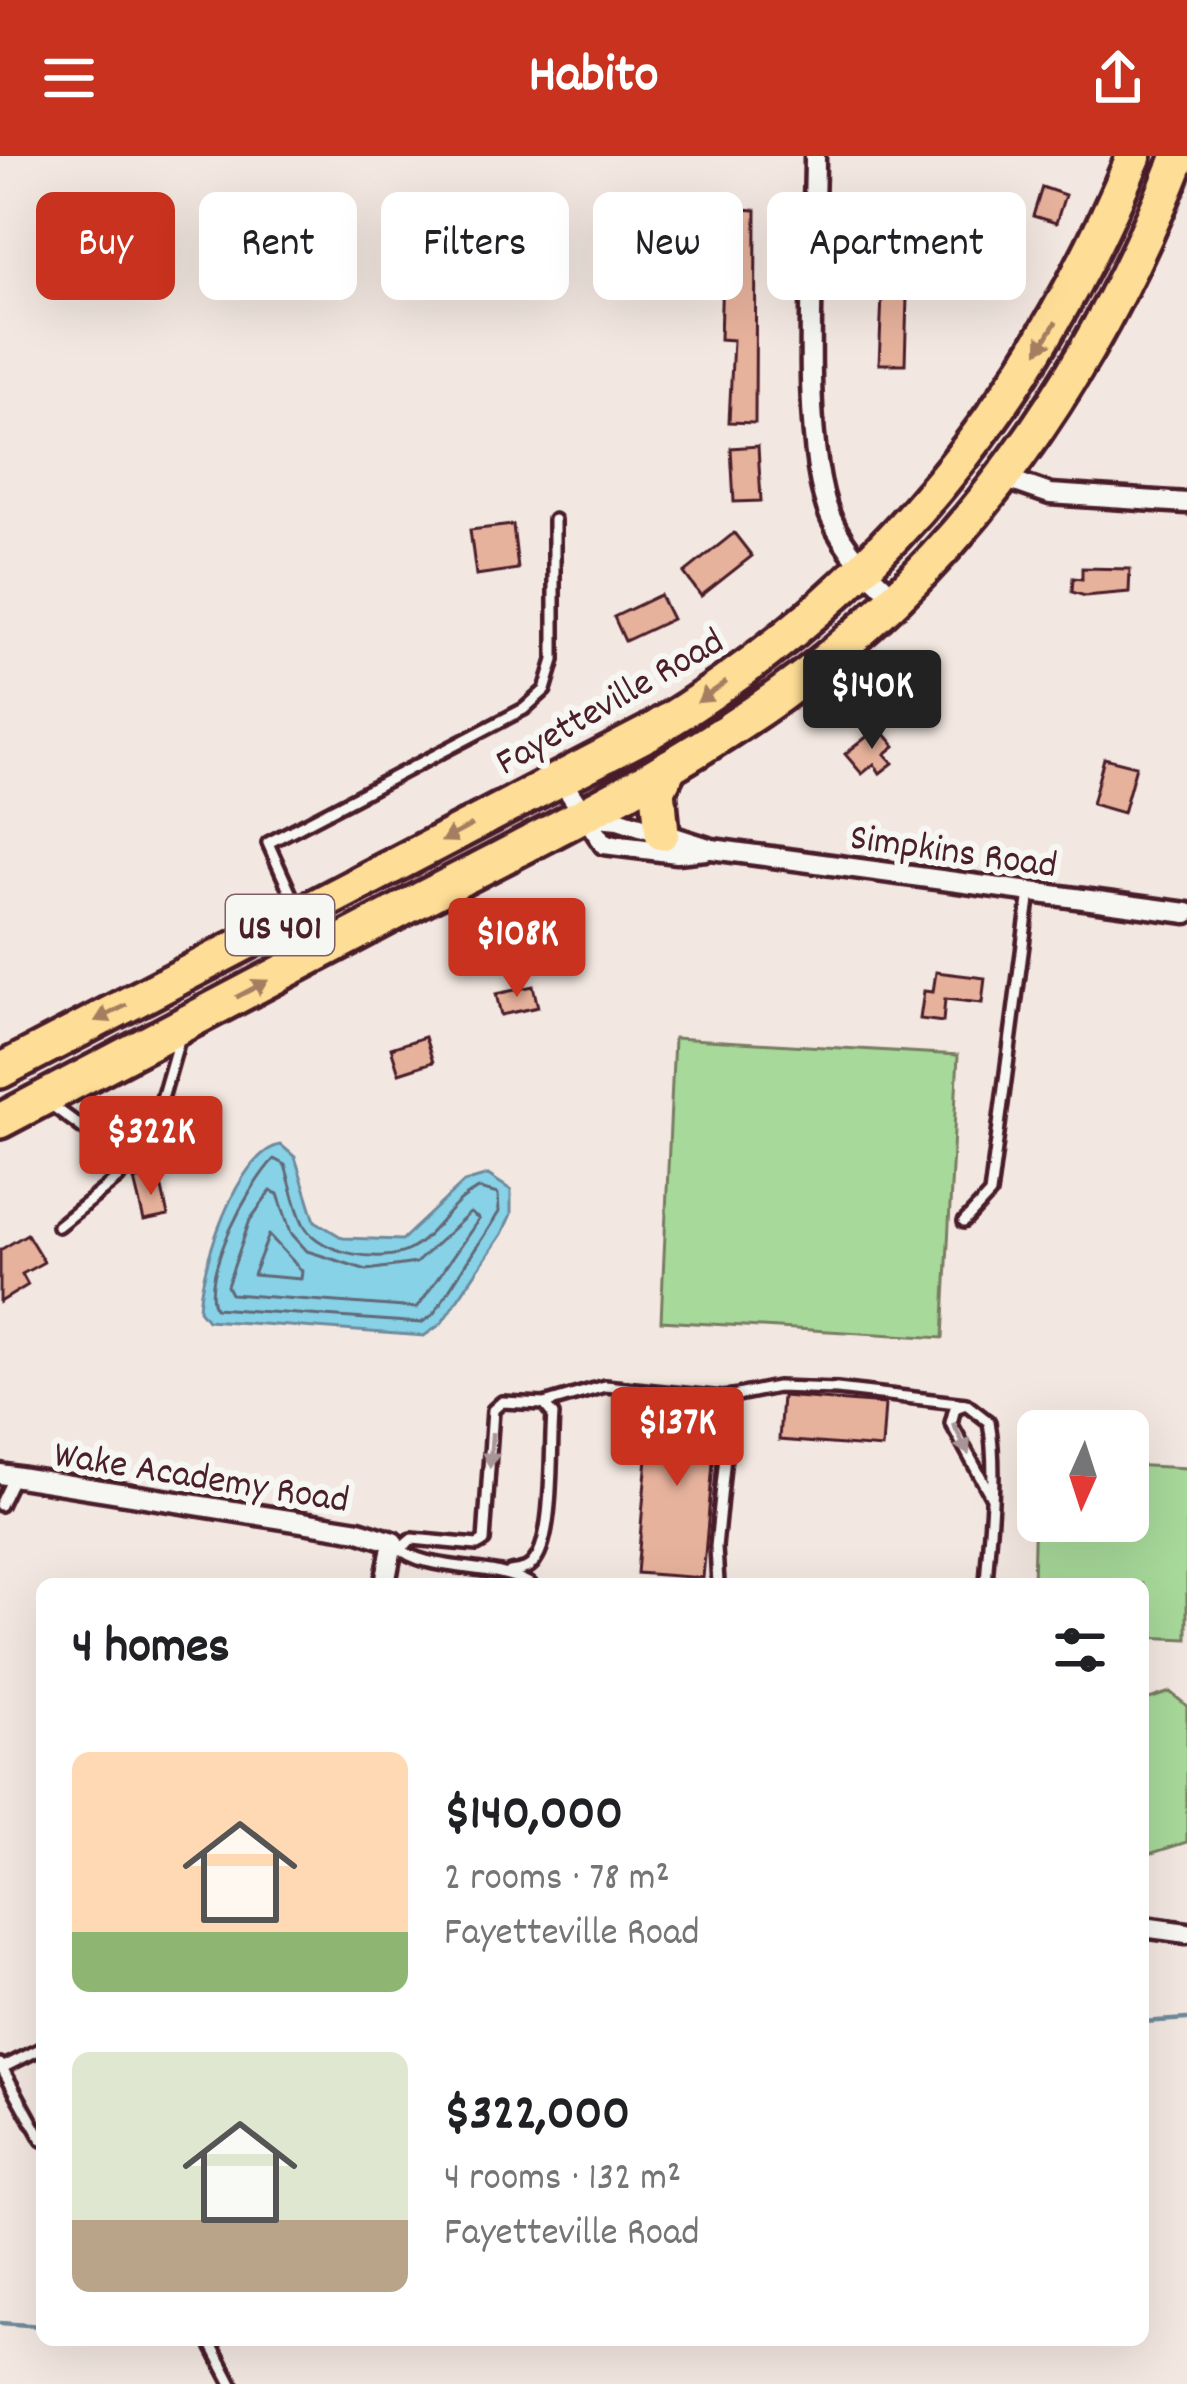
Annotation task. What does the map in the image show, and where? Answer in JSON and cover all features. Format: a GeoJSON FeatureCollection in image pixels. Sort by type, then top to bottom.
{"type":"FeatureCollection","features":[{"type":"Feature","properties":{"kind":"highway","name":"Fayetteville Road"},"geometry":{"type":"LineString","coordinates":[[0,1071],[702,700],[811,618],[904,527],[982,434],[1072,295],[1134,156]]}},
{"type":"Feature","properties":{"kind":"highway","name":"US 401"},"geometry":{"type":"LineString","coordinates":[[0,1121],[582,815],[781,695],[895,597],[1004,478],[1108,320],[1179,156]]}},
{"type":"Feature","properties":{"kind":"highway"},"geometry":{"type":"LineString","coordinates":[[662,833],[658,790],[670,766]]}},
{"type":"Feature","properties":{"kind":"street"},"geometry":{"type":"LineString","coordinates":[[815,156],[817,467],[831,518],[861,567],[895,597]]}},
{"type":"Feature","properties":{"kind":"street"},"geometry":{"type":"LineString","coordinates":[[1004,478],[1050,494],[1187,503]]}},
{"type":"Feature","properties":{"kind":"street","name":"Simpkins Road"},"geometry":{"type":"LineString","coordinates":[[560,779],[604,844],[677,854],[712,849]]}},
{"type":"Feature","properties":{"kind":"street","name":"Simpkins Road"},"geometry":{"type":"LineString","coordinates":[[582,815],[712,849],[1187,913]]}},
{"type":"Feature","properties":{"kind":"street","name":"Wake Academy Road"},"geometry":{"type":"LineString","coordinates":[[6,1476],[359,1531],[396,1545]]}},
{"type":"Feature","properties":{"kind":"street"},"geometry":{"type":"LineString","coordinates":[[387,1578],[396,1545]]}},
{"type":"Feature","properties":{"kind":"street"},"geometry":{"type":"LineString","coordinates":[[1149,1928],[1187,1933]]}},
{"type":"Feature","properties":{"kind":"lane"},"geometry":{"type":"LineString","coordinates":[[300,915],[268,843],[524,709],[545,690],[554,660],[554,520]]}},
{"type":"Feature","properties":{"kind":"lane"},"geometry":{"type":"LineString","coordinates":[[964,1222],[990,1195],[1030,892]]}},
{"type":"Feature","properties":{"kind":"lane"},"geometry":{"type":"LineString","coordinates":[[58,1226],[118,1178],[153,1130],[183,1025]]}},
{"type":"Feature","properties":{"kind":"lane"},"geometry":{"type":"LineString","coordinates":[[41,1099],[110,1148],[124,1165]]}},
{"type":"Feature","properties":{"kind":"lane"},"geometry":{"type":"LineString","coordinates":[[544,1404],[553,1415],[544,1536],[538,1558],[527,1569],[510,1572],[410,1559],[396,1545],[412,1539],[478,1545],[484,1541],[494,1410],[502,1402],[544,1404],[605,1386],[730,1396],[796,1387],[965,1404],[988,1422],[991,1496],[986,1578]]}},
{"type":"Feature","properties":{"kind":"lane"},"geometry":{"type":"LineString","coordinates":[[718,1578],[716,1547],[730,1396]]}},
{"type":"Feature","properties":{"kind":"lane"},"geometry":{"type":"LineString","coordinates":[[965,1404],[955,1408],[951,1423],[991,1496]]}},
{"type":"Feature","properties":{"kind":"lane"},"geometry":{"type":"LineString","coordinates":[[0,1505],[6,1476]]}},
{"type":"Feature","properties":{"kind":"lane"},"geometry":{"type":"LineString","coordinates":[[510,1572],[520,1578]]}},
{"type":"Feature","properties":{"kind":"lane"},"geometry":{"type":"LineString","coordinates":[[36,2051],[1,2066],[36,2129]]}},
{"type":"Feature","properties":{"kind":"lane"},"geometry":{"type":"LineString","coordinates":[[212,2346],[232,2384]]}},
{"type":"Feature","properties":{"kind":"green space"},"geometry":{"type":"Polygon","coordinates":[[[674,1038],[958,1055],[943,1338],[661,1321],[674,1038]]]}},
{"type":"Feature","properties":{"kind":"green space"},"geometry":{"type":"Polygon","coordinates":[[[1149,1466],[1187,1468],[1187,1639],[1149,1637],[1149,1578],[1033,1578],[1034,1542],[1149,1542],[1149,1466]]]}},
{"type":"Feature","properties":{"kind":"green space"},"geometry":{"type":"Polygon","coordinates":[[[1170,1692],[1187,1706],[1187,1842],[1149,1854],[1149,1699],[1170,1692]]]}},
{"type":"Feature","properties":{"kind":"water"},"geometry":{"type":"Polygon","coordinates":[[[281,1145],[295,1157],[315,1221],[343,1238],[402,1240],[464,1182],[488,1175],[511,1190],[511,1214],[441,1324],[424,1336],[207,1320],[199,1310],[201,1292],[224,1215],[250,1168],[265,1152],[281,1145]]]}},
{"type":"Feature","properties":{"kind":"building"},"geometry":{"type":"Polygon","coordinates":[[[1042,187],[1065,195],[1056,223],[1033,216],[1042,187]]]}},
{"type":"Feature","properties":{"kind":"building"},"geometry":{"type":"Polygon","coordinates":[[[743,209],[756,210],[755,423],[729,422],[733,340],[720,339],[721,300],[743,300],[743,209]]]}},
{"type":"Feature","properties":{"kind":"building"},"geometry":{"type":"Polygon","coordinates":[[[882,300],[907,300],[905,364],[879,364],[882,300]]]}},
{"type":"Feature","properties":{"kind":"building"},"geometry":{"type":"Polygon","coordinates":[[[758,446],[761,501],[734,502],[731,448],[758,446]]]}},
{"type":"Feature","properties":{"kind":"building"},"geometry":{"type":"Polygon","coordinates":[[[513,525],[518,569],[476,575],[470,530],[513,525]]]}},
{"type":"Feature","properties":{"kind":"building"},"geometry":{"type":"Polygon","coordinates":[[[734,533],[752,556],[701,596],[684,573],[734,533]]]}},
{"type":"Feature","properties":{"kind":"building"},"geometry":{"type":"Polygon","coordinates":[[[1082,568],[1130,569],[1129,592],[1085,596],[1072,592],[1073,578],[1082,579],[1082,568]]]}},
{"type":"Feature","properties":{"kind":"building"},"geometry":{"type":"Polygon","coordinates":[[[660,595],[672,619],[625,641],[614,617],[660,595]]]}},
{"type":"Feature","properties":{"kind":"building"},"geometry":{"type":"Polygon","coordinates":[[[879,727],[895,746],[885,754],[893,763],[880,773],[874,764],[862,774],[845,754],[879,727]]]}},
{"type":"Feature","properties":{"kind":"building"},"geometry":{"type":"Polygon","coordinates":[[[1104,758],[1136,766],[1123,813],[1092,804],[1104,758]]]}},
{"type":"Feature","properties":{"kind":"building"},"geometry":{"type":"Polygon","coordinates":[[[936,972],[985,978],[982,1003],[945,999],[943,1022],[920,1019],[924,991],[933,992],[936,972]]]}},
{"type":"Feature","properties":{"kind":"building"},"geometry":{"type":"Polygon","coordinates":[[[533,986],[538,1007],[501,1015],[496,994],[533,986]]]}},
{"type":"Feature","properties":{"kind":"building"},"geometry":{"type":"Polygon","coordinates":[[[425,1037],[433,1062],[399,1073],[391,1048],[425,1037]]]}},
{"type":"Feature","properties":{"kind":"building"},"geometry":{"type":"Polygon","coordinates":[[[159,1175],[168,1216],[144,1221],[134,1180],[159,1175]]]}},
{"type":"Feature","properties":{"kind":"building"},"geometry":{"type":"Polygon","coordinates":[[[27,1234],[44,1262],[22,1274],[28,1285],[0,1302],[0,1250],[27,1234]]]}},
{"type":"Feature","properties":{"kind":"building"},"geometry":{"type":"Polygon","coordinates":[[[782,1396],[885,1404],[882,1448],[779,1440],[782,1396]]]}},
{"type":"Feature","properties":{"kind":"building"},"geometry":{"type":"Polygon","coordinates":[[[652,1400],[718,1406],[703,1578],[637,1573],[652,1400]]]}},
{"type":"Feature","properties":{"kind":"waterway"},"geometry":{"type":"LineString","coordinates":[[1149,2022],[1187,2019]]}},
{"type":"Feature","properties":{"kind":"waterway"},"geometry":{"type":"LineString","coordinates":[[0,2323],[36,2326]]}}]}
